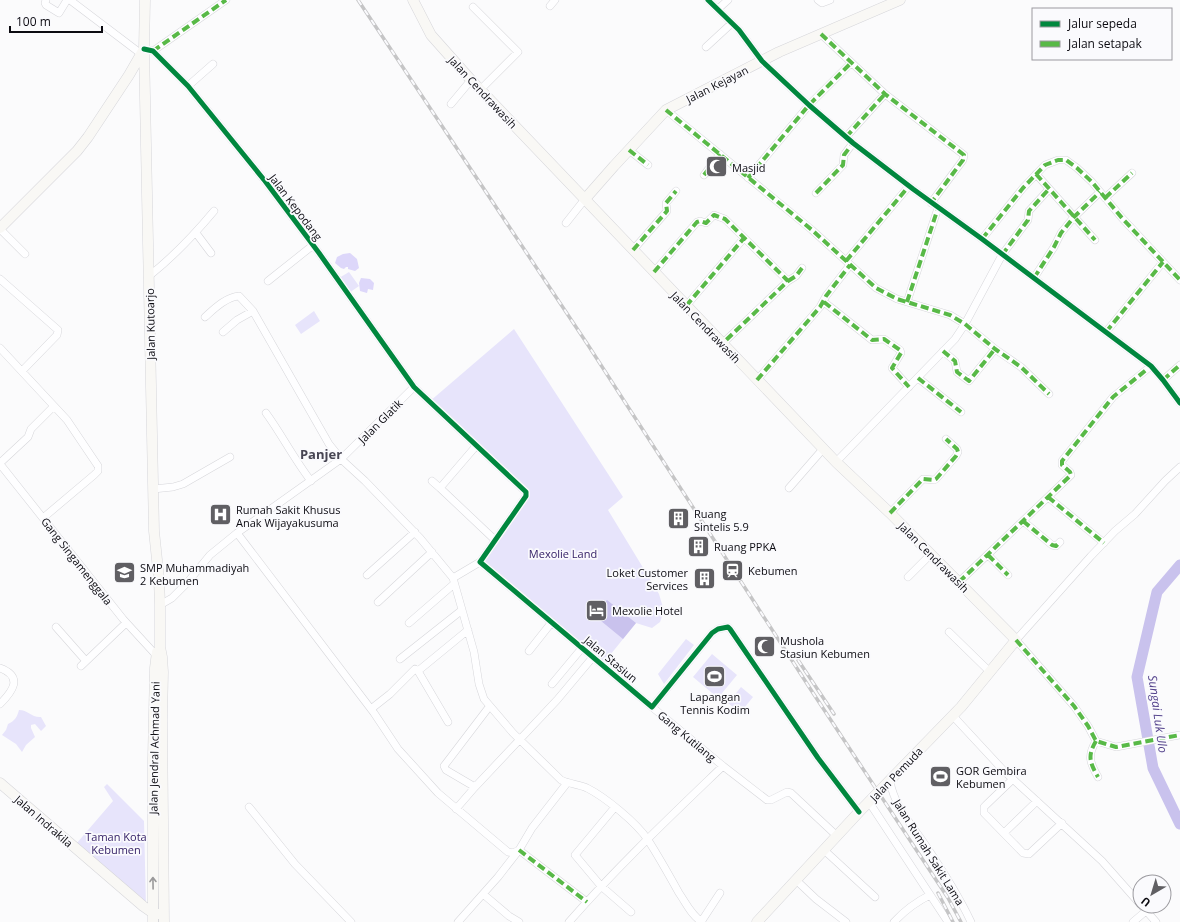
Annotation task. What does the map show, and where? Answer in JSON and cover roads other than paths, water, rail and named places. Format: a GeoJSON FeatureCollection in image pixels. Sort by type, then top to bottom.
{"type":"FeatureCollection","features":[{"type":"Feature","properties":{"kind":"main road","name":"Jalan Kutoarjo"},"geometry":{"type":"LineString","coordinates":[[145,0],[146,51],[144,69],[153,489],[154,531],[160,605],[159,653]]}},
{"type":"Feature","properties":{"kind":"main road","name":"Jalan Cendrawasih"},"geometry":{"type":"LineString","coordinates":[[413,0],[431,35],[480,90],[823,449],[890,513],[1016,640]]}},
{"type":"Feature","properties":{"kind":"main road","name":"Jalan Kejayan"},"geometry":{"type":"LineString","coordinates":[[585,199],[666,110],[779,52],[900,0]]}},
{"type":"Feature","properties":{"kind":"main road"},"geometry":{"type":"LineString","coordinates":[[0,228],[77,151],[146,51]]}},
{"type":"Feature","properties":{"kind":"main road"},"geometry":{"type":"LineString","coordinates":[[129,75],[144,69]]}},
{"type":"Feature","properties":{"kind":"main road","name":"Jalan Pemuda"},"geometry":{"type":"LineString","coordinates":[[757,922],[859,812],[953,716],[1016,640]]}},
{"type":"Feature","properties":{"kind":"main road"},"geometry":{"type":"LineString","coordinates":[[159,653],[164,919]]}},
{"type":"Feature","properties":{"kind":"main road","name":"Jalan Jendral Achmad Yani"},"geometry":{"type":"LineString","coordinates":[[153,918],[153,758],[159,653]]}},
{"type":"Feature","properties":{"kind":"main road","name":"Jalan Indrakila"},"geometry":{"type":"LineString","coordinates":[[0,782],[143,906],[153,918],[164,919]]}},
{"type":"Feature","properties":{"kind":"main road"},"geometry":{"type":"LineString","coordinates":[[152,862],[164,864]]}},
{"type":"Feature","properties":{"kind":"street"},"geometry":{"type":"LineString","coordinates":[[46,0],[46,5],[59,13],[68,0]]}},
{"type":"Feature","properties":{"kind":"street","name":"Jalan Kepodang"},"geometry":{"type":"LineString","coordinates":[[68,0],[146,51],[188,86],[264,181],[414,387]]}},
{"type":"Feature","properties":{"kind":"street"},"geometry":{"type":"LineString","coordinates":[[146,51],[226,0]]}},
{"type":"Feature","properties":{"kind":"street"},"geometry":{"type":"LineString","coordinates":[[550,6],[555,0]]}},
{"type":"Feature","properties":{"kind":"street"},"geometry":{"type":"LineString","coordinates":[[708,0],[732,23],[762,61],[846,137],[931,203],[982,239],[1151,366],[1180,403]]}},
{"type":"Feature","properties":{"kind":"street"},"geometry":{"type":"LineString","coordinates":[[718,9],[728,0]]}},
{"type":"Feature","properties":{"kind":"street"},"geometry":{"type":"LineString","coordinates":[[473,7],[518,52],[480,90]]}},
{"type":"Feature","properties":{"kind":"street"},"geometry":{"type":"LineString","coordinates":[[706,47],[732,23]]}},
{"type":"Feature","properties":{"kind":"street"},"geometry":{"type":"LineString","coordinates":[[821,34],[885,94],[964,155],[963,160],[931,203]]}},
{"type":"Feature","properties":{"kind":"street"},"geometry":{"type":"LineString","coordinates":[[748,178],[809,105],[851,63]]}},
{"type":"Feature","properties":{"kind":"street"},"geometry":{"type":"LineString","coordinates":[[188,86],[214,64]]}},
{"type":"Feature","properties":{"kind":"street"},"geometry":{"type":"LineString","coordinates":[[451,104],[471,80]]}},
{"type":"Feature","properties":{"kind":"street"},"geometry":{"type":"LineString","coordinates":[[846,137],[885,94]]}},
{"type":"Feature","properties":{"kind":"street"},"geometry":{"type":"LineString","coordinates":[[666,110],[812,230],[876,288],[896,299],[950,315],[965,324],[995,349],[1021,367],[1049,394]]}},
{"type":"Feature","properties":{"kind":"street"},"geometry":{"type":"LineString","coordinates":[[816,193],[844,165],[844,155],[854,143]]}},
{"type":"Feature","properties":{"kind":"street"},"geometry":{"type":"LineString","coordinates":[[628,150],[648,165]]}},
{"type":"Feature","properties":{"kind":"street"},"geometry":{"type":"LineString","coordinates":[[704,175],[720,154]]}},
{"type":"Feature","properties":{"kind":"street"},"geometry":{"type":"LineString","coordinates":[[982,239],[1023,188],[1045,165],[1058,160],[1066,160],[1077,168],[1103,195],[1180,280]]}},
{"type":"Feature","properties":{"kind":"street"},"geometry":{"type":"LineString","coordinates":[[1036,174],[1095,240]]}},
{"type":"Feature","properties":{"kind":"street"},"geometry":{"type":"LineString","coordinates":[[1034,278],[1061,233],[1074,217],[1132,174]]}},
{"type":"Feature","properties":{"kind":"street"},"geometry":{"type":"LineString","coordinates":[[757,380],[824,302],[826,296],[848,263],[909,186]]}},
{"type":"Feature","properties":{"kind":"street"},"geometry":{"type":"LineString","coordinates":[[836,462],[955,339],[965,324],[1002,255],[1028,220],[1029,211],[1049,189]]}},
{"type":"Feature","properties":{"kind":"street"},"geometry":{"type":"LineString","coordinates":[[633,250],[667,211],[666,203],[676,191]]}},
{"type":"Feature","properties":{"kind":"street"},"geometry":{"type":"LineString","coordinates":[[566,223],[585,199]]}},
{"type":"Feature","properties":{"kind":"street"},"geometry":{"type":"LineString","coordinates":[[907,302],[938,208]]}},
{"type":"Feature","properties":{"kind":"street"},"geometry":{"type":"LineString","coordinates":[[149,276],[196,234],[214,211]]}},
{"type":"Feature","properties":{"kind":"street"},"geometry":{"type":"LineString","coordinates":[[654,272],[697,222],[700,221],[706,223],[714,215],[725,219],[788,281]]}},
{"type":"Feature","properties":{"kind":"street"},"geometry":{"type":"LineString","coordinates":[[0,228],[25,254]]}},
{"type":"Feature","properties":{"kind":"street"},"geometry":{"type":"LineString","coordinates":[[196,234],[211,253]]}},
{"type":"Feature","properties":{"kind":"street"},"geometry":{"type":"LineString","coordinates":[[686,306],[744,238]]}},
{"type":"Feature","properties":{"kind":"street"},"geometry":{"type":"LineString","coordinates":[[268,281],[312,246]]}},
{"type":"Feature","properties":{"kind":"street"},"geometry":{"type":"LineString","coordinates":[[1106,332],[1163,262]]}},
{"type":"Feature","properties":{"kind":"street"},"geometry":{"type":"LineString","coordinates":[[722,344],[774,293],[796,276],[802,268]]}},
{"type":"Feature","properties":{"kind":"street"},"geometry":{"type":"LineString","coordinates":[[0,279],[58,330],[57,335],[22,372]]}},
{"type":"Feature","properties":{"kind":"street"},"geometry":{"type":"LineString","coordinates":[[206,317],[216,307],[234,296],[239,296],[253,311],[329,444],[341,459],[415,532],[454,581],[474,652],[479,684],[484,699],[519,740],[561,780],[585,788],[597,794],[615,807],[647,838],[689,909],[701,922],[720,893]]}},
{"type":"Feature","properties":{"kind":"street"},"geometry":{"type":"LineString","coordinates":[[824,302],[872,340],[882,338],[900,350],[901,353],[892,368],[909,387]]}},
{"type":"Feature","properties":{"kind":"street"},"geometry":{"type":"LineString","coordinates":[[223,332],[234,322],[253,311]]}},
{"type":"Feature","properties":{"kind":"street"},"geometry":{"type":"LineString","coordinates":[[0,348],[67,420],[98,466],[98,471],[43,518]]}},
{"type":"Feature","properties":{"kind":"street"},"geometry":{"type":"LineString","coordinates":[[943,351],[955,361],[958,372],[969,381],[995,349]]}},
{"type":"Feature","properties":{"kind":"street"},"geometry":{"type":"LineString","coordinates":[[1163,380],[1180,365]]}},
{"type":"Feature","properties":{"kind":"street"},"geometry":{"type":"LineString","coordinates":[[959,582],[1071,475],[1070,472],[1062,465],[1062,461],[1113,397],[1151,366]]}},
{"type":"Feature","properties":{"kind":"street"},"geometry":{"type":"LineString","coordinates":[[918,378],[961,412]]}},
{"type":"Feature","properties":{"kind":"street"},"geometry":{"type":"LineString","coordinates":[[409,623],[454,581],[480,562],[527,494],[414,387]]}},
{"type":"Feature","properties":{"kind":"street","name":"Jalan Glatik"},"geometry":{"type":"LineString","coordinates":[[160,605],[172,598],[187,584],[210,555],[237,533],[341,459],[414,387]]}},
{"type":"Feature","properties":{"kind":"street"},"geometry":{"type":"LineString","coordinates":[[0,463],[28,438],[31,429],[54,406]]}},
{"type":"Feature","properties":{"kind":"street"},"geometry":{"type":"LineString","coordinates":[[266,413],[281,434],[295,459],[311,481]]}},
{"type":"Feature","properties":{"kind":"street"},"geometry":{"type":"LineString","coordinates":[[890,513],[923,479],[936,479],[956,456],[958,452],[957,449],[946,440]]}},
{"type":"Feature","properties":{"kind":"street"},"geometry":{"type":"LineString","coordinates":[[440,488],[476,446]]}},
{"type":"Feature","properties":{"kind":"street"},"geometry":{"type":"LineString","coordinates":[[789,488],[823,449]]}},
{"type":"Feature","properties":{"kind":"street"},"geometry":{"type":"LineString","coordinates":[[153,489],[173,487],[183,484],[230,457]]}},
{"type":"Feature","properties":{"kind":"street","name":"Gang Singamenggala"},"geometry":{"type":"LineString","coordinates":[[0,463],[126,622],[159,653]]}},
{"type":"Feature","properties":{"kind":"street"},"geometry":{"type":"LineString","coordinates":[[1180,468],[1135,514],[1115,531],[1016,640],[1074,706],[1096,741],[1116,747],[1180,735]]}},
{"type":"Feature","properties":{"kind":"street"},"geometry":{"type":"LineString","coordinates":[[432,481],[495,540]]}},
{"type":"Feature","properties":{"kind":"street"},"geometry":{"type":"LineString","coordinates":[[1048,497],[1104,543]]}},
{"type":"Feature","properties":{"kind":"street"},"geometry":{"type":"LineString","coordinates":[[1023,521],[1052,545],[1056,546],[1060,542]]}},
{"type":"Feature","properties":{"kind":"street"},"geometry":{"type":"LineString","coordinates":[[367,575],[415,532]]}},
{"type":"Feature","properties":{"kind":"street"},"geometry":{"type":"LineString","coordinates":[[237,533],[371,709],[398,749],[438,793],[456,809],[508,852],[513,853],[519,850]]}},
{"type":"Feature","properties":{"kind":"street"},"geometry":{"type":"LineString","coordinates":[[378,602],[432,552]]}},
{"type":"Feature","properties":{"kind":"street"},"geometry":{"type":"LineString","coordinates":[[908,577],[931,554]]}},
{"type":"Feature","properties":{"kind":"street"},"geometry":{"type":"LineString","coordinates":[[988,555],[1008,575]]}},
{"type":"Feature","properties":{"kind":"street","name":"Jalan Stasiun"},"geometry":{"type":"LineString","coordinates":[[480,562],[652,707]]}},
{"type":"Feature","properties":{"kind":"street"},"geometry":{"type":"LineString","coordinates":[[400,659],[462,610]]}},
{"type":"Feature","properties":{"kind":"street"},"geometry":{"type":"LineString","coordinates":[[56,626],[84,664],[126,622]]}},
{"type":"Feature","properties":{"kind":"street"},"geometry":{"type":"LineString","coordinates":[[528,651],[552,622]]}},
{"type":"Feature","properties":{"kind":"street"},"geometry":{"type":"LineString","coordinates":[[652,707],[712,633],[718,628],[728,627],[818,758],[859,812]]}},
{"type":"Feature","properties":{"kind":"street"},"geometry":{"type":"LineString","coordinates":[[371,709],[390,694],[414,669],[418,671],[468,630]]}},
{"type":"Feature","properties":{"kind":"street"},"geometry":{"type":"LineString","coordinates":[[949,632],[990,672]]}},
{"type":"Feature","properties":{"kind":"street"},"geometry":{"type":"LineString","coordinates":[[552,684],[582,648]]}},
{"type":"Feature","properties":{"kind":"street"},"geometry":{"type":"LineString","coordinates":[[456,809],[557,700],[593,657]]}},
{"type":"Feature","properties":{"kind":"street"},"geometry":{"type":"LineString","coordinates":[[0,668],[6,670],[15,682],[10,694],[0,704]]}},
{"type":"Feature","properties":{"kind":"street"},"geometry":{"type":"LineString","coordinates":[[418,671],[448,722]]}},
{"type":"Feature","properties":{"kind":"street"},"geometry":{"type":"LineString","coordinates":[[475,787],[446,770],[444,766],[490,706]]}},
{"type":"Feature","properties":{"kind":"street","name":"Gang Kutilang"},"geometry":{"type":"LineString","coordinates":[[652,707],[723,766],[767,800],[771,800],[787,792],[791,793],[837,836]]}},
{"type":"Feature","properties":{"kind":"street"},"geometry":{"type":"LineString","coordinates":[[953,716],[1013,779],[1102,861],[1132,896]]}},
{"type":"Feature","properties":{"kind":"street"},"geometry":{"type":"LineString","coordinates":[[1096,741],[1092,747],[1090,758],[1092,767],[1098,777]]}},
{"type":"Feature","properties":{"kind":"street"},"geometry":{"type":"LineString","coordinates":[[569,922],[647,838],[723,766]]}},
{"type":"Feature","properties":{"kind":"street"},"geometry":{"type":"LineString","coordinates":[[1013,779],[984,807],[986,815],[1024,853],[1028,854],[1062,823]]}},
{"type":"Feature","properties":{"kind":"street","name":"Jalan Rumah Sakit Lama"},"geometry":{"type":"LineString","coordinates":[[890,781],[895,800],[964,906],[972,922]]}},
{"type":"Feature","properties":{"kind":"street"},"geometry":{"type":"LineString","coordinates":[[458,922],[519,850],[532,828],[567,783]]}},
{"type":"Feature","properties":{"kind":"street"},"geometry":{"type":"LineString","coordinates":[[1004,833],[1037,800]]}},
{"type":"Feature","properties":{"kind":"street"},"geometry":{"type":"LineString","coordinates":[[869,802],[930,895],[945,921]]}},
{"type":"Feature","properties":{"kind":"street"},"geometry":{"type":"LineString","coordinates":[[249,807],[295,864],[351,922]]}},
{"type":"Feature","properties":{"kind":"street"},"geometry":{"type":"LineString","coordinates":[[615,807],[575,855],[601,886],[631,912]]}},
{"type":"Feature","properties":{"kind":"street"},"geometry":{"type":"LineString","coordinates":[[519,850],[586,902]]}},
{"type":"Feature","properties":{"kind":"street"},"geometry":{"type":"LineString","coordinates":[[824,850],[875,898]]}},
{"type":"Feature","properties":{"kind":"street"},"geometry":{"type":"LineString","coordinates":[[796,880],[816,899],[846,922]]}},
{"type":"Feature","properties":{"kind":"street"},"geometry":{"type":"LineString","coordinates":[[483,894],[509,916],[519,922]]}},
{"type":"Feature","properties":{"kind":"street"},"geometry":{"type":"LineString","coordinates":[[894,922],[912,905],[930,895]]}},
{"type":"Feature","properties":{"kind":"street"},"geometry":{"type":"LineString","coordinates":[[1149,914],[1156,922]]}},
{"type":"Feature","properties":{"kind":"waterway","name":"Sungai Luk Ulo"},"geometry":{"type":"LineString","coordinates":[[1180,565],[1157,592],[1137,677],[1153,768],[1180,824]]}},
{"type":"Feature","properties":{"kind":"railway"},"geometry":{"type":"LineString","coordinates":[[358,0],[588,345],[813,693],[948,898],[961,922]]}},
{"type":"Feature","properties":{"kind":"railway"},"geometry":{"type":"LineString","coordinates":[[798,660],[834,714]]}},
{"type":"Feature","properties":{"kind":"railway"},"geometry":{"type":"LineString","coordinates":[[938,893],[953,922]]}},
{"type":"Feature","properties":{"kind":"place","name":"Masjid"},"geometry":{"type":"Point","coordinates":[717,167]}},
{"type":"Feature","properties":{"kind":"place","name":"Rumah Sakit Khusus Anak Wijayakusuma"},"geometry":{"type":"Point","coordinates":[221,515]}},
{"type":"Feature","properties":{"kind":"place","name":"Ruang Sintelis 5.9"},"geometry":{"type":"Point","coordinates":[678,519]}},
{"type":"Feature","properties":{"kind":"place","name":"Ruang PPKA"},"geometry":{"type":"Point","coordinates":[698,546]}},
{"type":"Feature","properties":{"kind":"place","name":"Kebumen"},"geometry":{"type":"Point","coordinates":[732,570]}},
{"type":"Feature","properties":{"kind":"place","name":"SMP Muhammadiyah 2 Kebumen"},"geometry":{"type":"Point","coordinates":[125,573]}},
{"type":"Feature","properties":{"kind":"place","name":"Loket Customer Services"},"geometry":{"type":"Point","coordinates":[704,578]}},
{"type":"Feature","properties":{"kind":"place","name":"Mexolie Hotel"},"geometry":{"type":"Point","coordinates":[596,610]}},
{"type":"Feature","properties":{"kind":"place","name":"Mushola Stasiun Kebumen"},"geometry":{"type":"Point","coordinates":[765,646]}},
{"type":"Feature","properties":{"kind":"place","name":"Lapangan Tennis Kodim"},"geometry":{"type":"Point","coordinates":[715,676]}},
{"type":"Feature","properties":{"kind":"place","name":"GOR Gembira Kebumen"},"geometry":{"type":"Point","coordinates":[941,776]}},
{"type":"Feature","properties":{"kind":"district","name":"Panjer"},"geometry":{"type":"Point","coordinates":[321,454]}},
{"type":"Feature","properties":{"kind":"park label","name":"Mexolie Land"},"geometry":{"type":"Point","coordinates":[563,553]}},
{"type":"Feature","properties":{"kind":"park label","name":"Taman Kota Kebumen"},"geometry":{"type":"Point","coordinates":[116,842]}}]}
